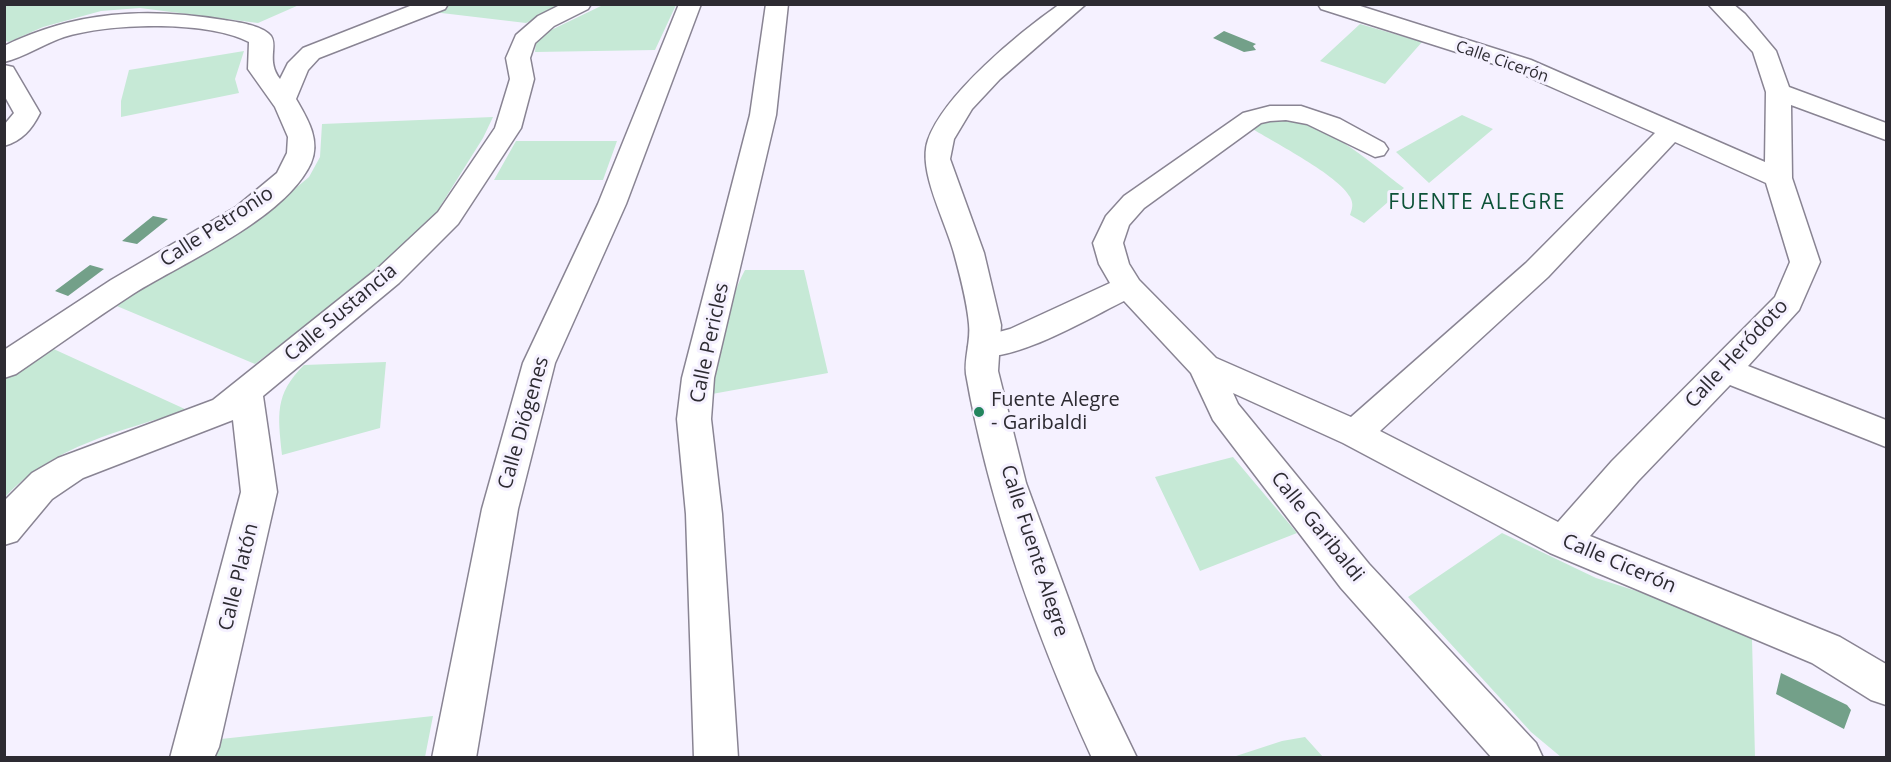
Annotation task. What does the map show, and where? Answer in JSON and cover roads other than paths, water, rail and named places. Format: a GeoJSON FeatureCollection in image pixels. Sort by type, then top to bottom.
{"type":"FeatureCollection","features":[{"type":"Feature","properties":{"kind":"street"},"geometry":{"type":"LineString","coordinates":[[283,99],[297,68],[311,53],[437,4]]}},
{"type":"Feature","properties":{"kind":"street","name":"Calle Sustancia"},"geometry":{"type":"LineString","coordinates":[[4,530],[6,525],[49,480],[77,464],[200,423],[246,393],[388,276],[448,218],[508,128],[522,79],[518,58],[524,40],[546,21],[580,4]]}},
{"type":"Feature","properties":{"kind":"street","name":"Calle Diógenes"},"geometry":{"type":"LineString","coordinates":[[454,758],[500,509],[539,363],[612,204],[690,4]]}},
{"type":"Feature","properties":{"kind":"street","name":"Calle Pericles"},"geometry":{"type":"LineString","coordinates":[[716,758],[704,514],[694,419],[698,378],[763,115],[777,4]]}},
{"type":"Feature","properties":{"kind":"street","name":"Calle Fuente Alegre"},"geometry":{"type":"LineString","coordinates":[[1074,4],[991,74],[962,105],[942,139],[937,159],[969,253],[985,325],[982,371],[1008,483],[1076,676],[1115,758]]}},
{"type":"Feature","properties":{"kind":"street","name":"Calle Cicerón"},"geometry":{"type":"LineString","coordinates":[[1329,4],[1522,65],[1778,178]]}},
{"type":"Feature","properties":{"kind":"street","name":"Calle Heródoto"},"geometry":{"type":"LineString","coordinates":[[1563,542],[1625,471],[1725,370],[1788,302],[1805,262],[1778,178],[1778,92],[1764,51],[1737,19],[1719,4]]}},
{"type":"Feature","properties":{"kind":"street","name":"Calle Petronio"},"geometry":{"type":"LineString","coordinates":[[4,55],[31,41],[81,24],[124,18],[156,18],[243,29],[261,39],[260,69],[299,125],[302,146],[297,164],[284,183],[250,210],[123,286],[4,366]]}},
{"type":"Feature","properties":{"kind":"street"},"geometry":{"type":"LineString","coordinates":[[4,72],[27,113],[20,126],[4,138]]}},
{"type":"Feature","properties":{"kind":"street"},"geometry":{"type":"LineString","coordinates":[[1778,92],[1887,132]]}},
{"type":"Feature","properties":{"kind":"street","name":"Calle Garibaldi"},"geometry":{"type":"LineString","coordinates":[[1375,149],[1333,125],[1300,113],[1273,111],[1252,118],[1134,202],[1116,222],[1108,243],[1114,264],[1128,287],[1204,366],[1225,411],[1355,576],[1521,758]]}},
{"type":"Feature","properties":{"kind":"street"},"geometry":{"type":"LineString","coordinates":[[1355,434],[1537,270],[1671,132]]}},
{"type":"Feature","properties":{"kind":"street"},"geometry":{"type":"LineString","coordinates":[[984,346],[1018,339],[1128,287]]}},
{"type":"Feature","properties":{"kind":"street","name":"Calle Cicerón"},"geometry":{"type":"LineString","coordinates":[[1204,366],[1355,434],[1563,542],[1826,650],[1887,686]]}},
{"type":"Feature","properties":{"kind":"street"},"geometry":{"type":"LineString","coordinates":[[1725,370],[1887,434]]}},
{"type":"Feature","properties":{"kind":"street","name":"Calle Platón"},"geometry":{"type":"LineString","coordinates":[[192,758],[197,747],[259,492],[246,393]]}},
{"type":"Feature","properties":{"kind":"place","name":"Fuente Alegre - Garibaldi"},"geometry":{"type":"Point","coordinates":[979,412]}},
{"type":"Feature","properties":{"kind":"district","name":"FUENTE ALEGRE"},"geometry":{"type":"Point","coordinates":[1477,203]}}]}
